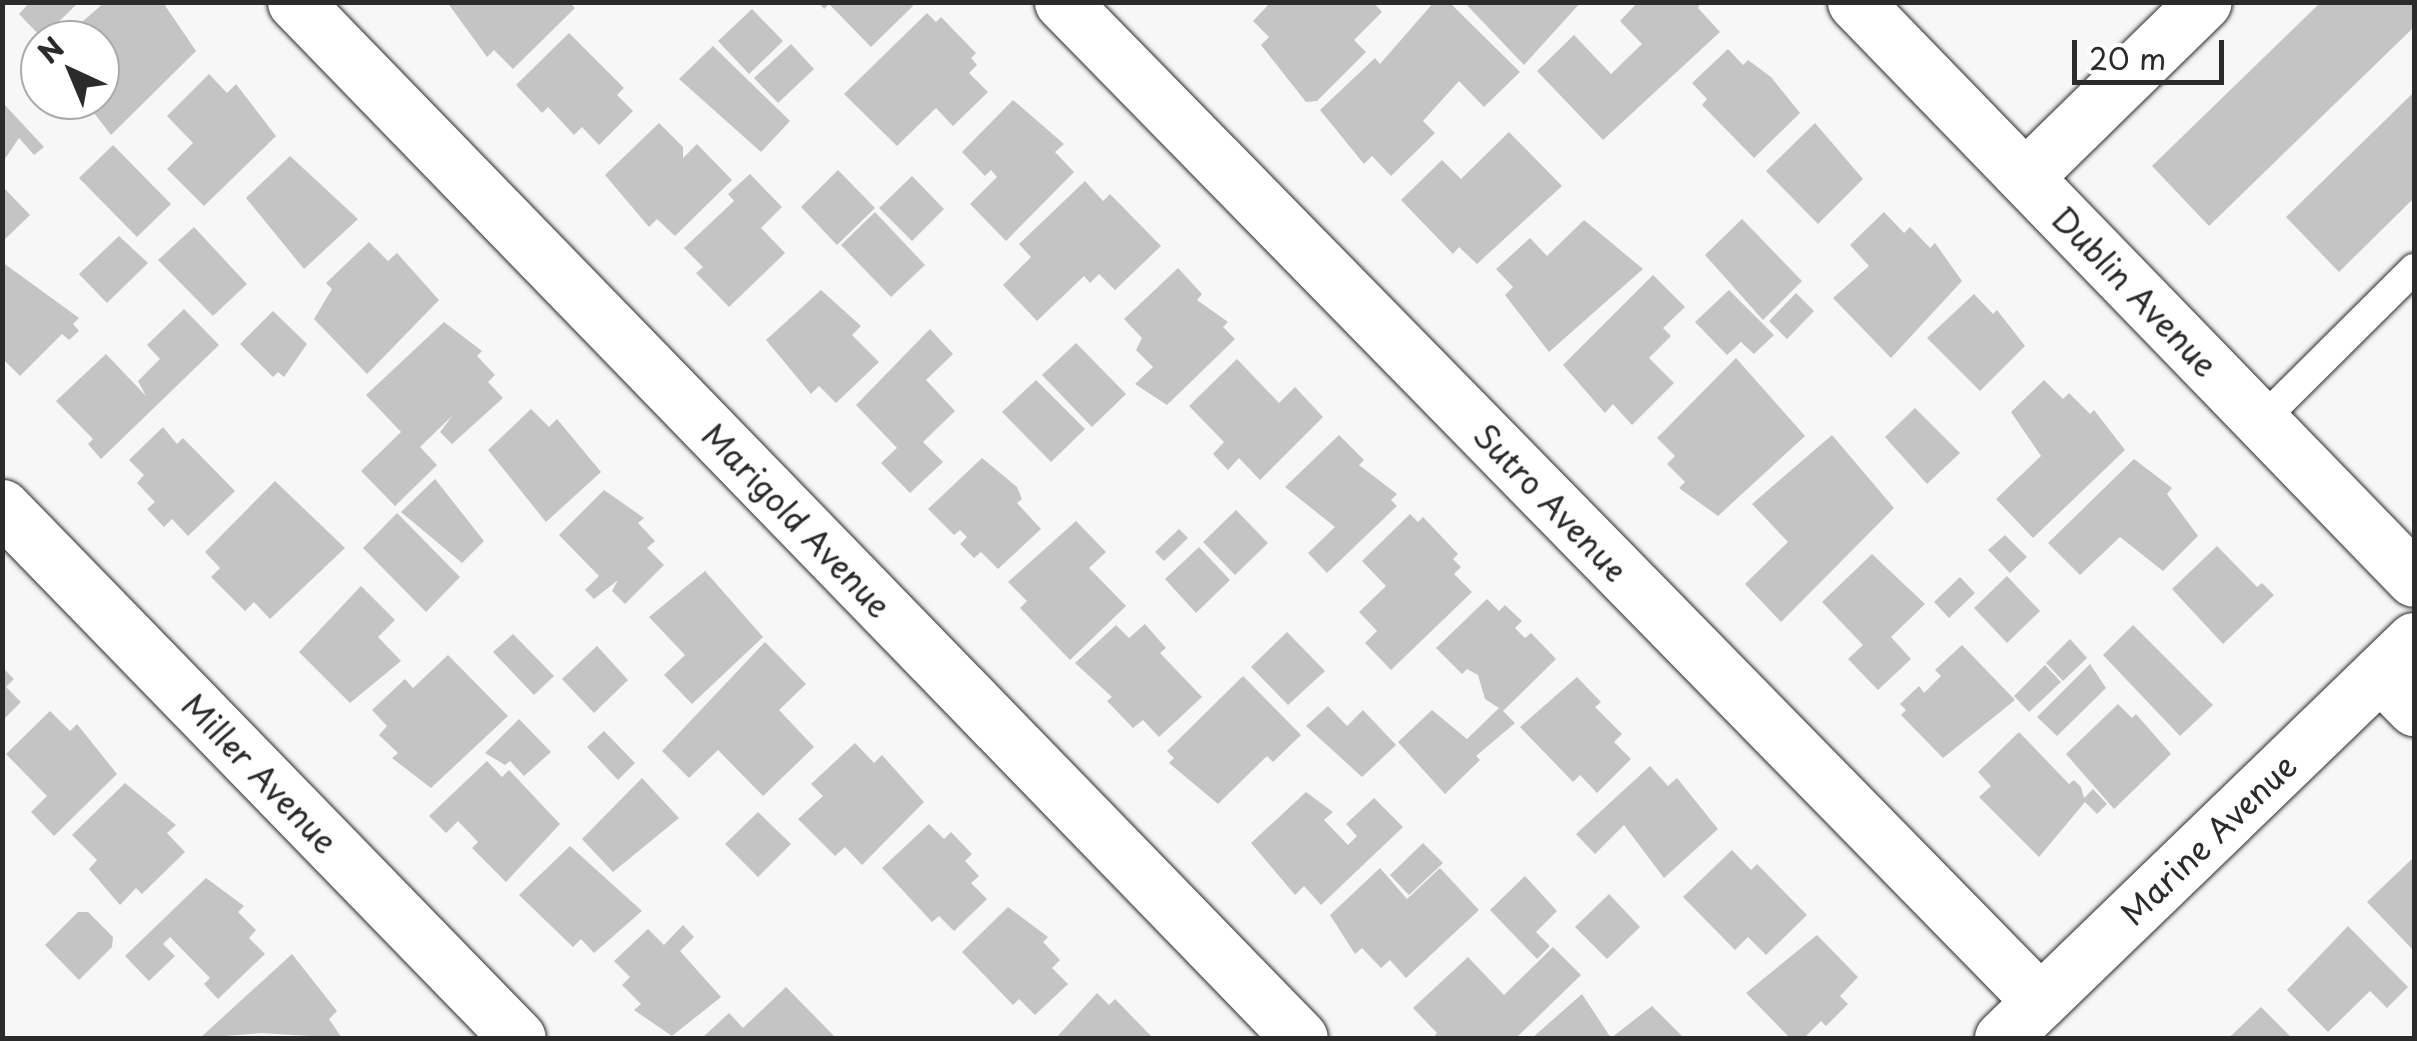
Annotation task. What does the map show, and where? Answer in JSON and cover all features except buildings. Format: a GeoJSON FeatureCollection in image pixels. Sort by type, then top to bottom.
{"type":"FeatureCollection","features":[{"type":"Feature","properties":{"kind":"street","name":"Marigold Avenue"},"geometry":{"type":"LineString","coordinates":[[294,2],[1300,1038]]}},
{"type":"Feature","properties":{"kind":"street","name":"Sutro Avenue"},"geometry":{"type":"LineString","coordinates":[[1062,2],[2040,1002]]}},
{"type":"Feature","properties":{"kind":"street","name":"Dublin Avenue"},"geometry":{"type":"LineString","coordinates":[[1855,2],[2414,579]]}},
{"type":"Feature","properties":{"kind":"street"},"geometry":{"type":"LineString","coordinates":[[2025,177],[2204,2]]}},
{"type":"Feature","properties":{"kind":"street","name":"Miller Avenue"},"geometry":{"type":"LineString","coordinates":[[2,507],[518,1038]]}},
{"type":"Feature","properties":{"kind":"street","name":"Marine Avenue"},"geometry":{"type":"LineString","coordinates":[[2002,1038],[2403,674]]}},
{"type":"Feature","properties":{"kind":"lane"},"geometry":{"type":"LineString","coordinates":[[2261,421],[2414,268]]}}]}
